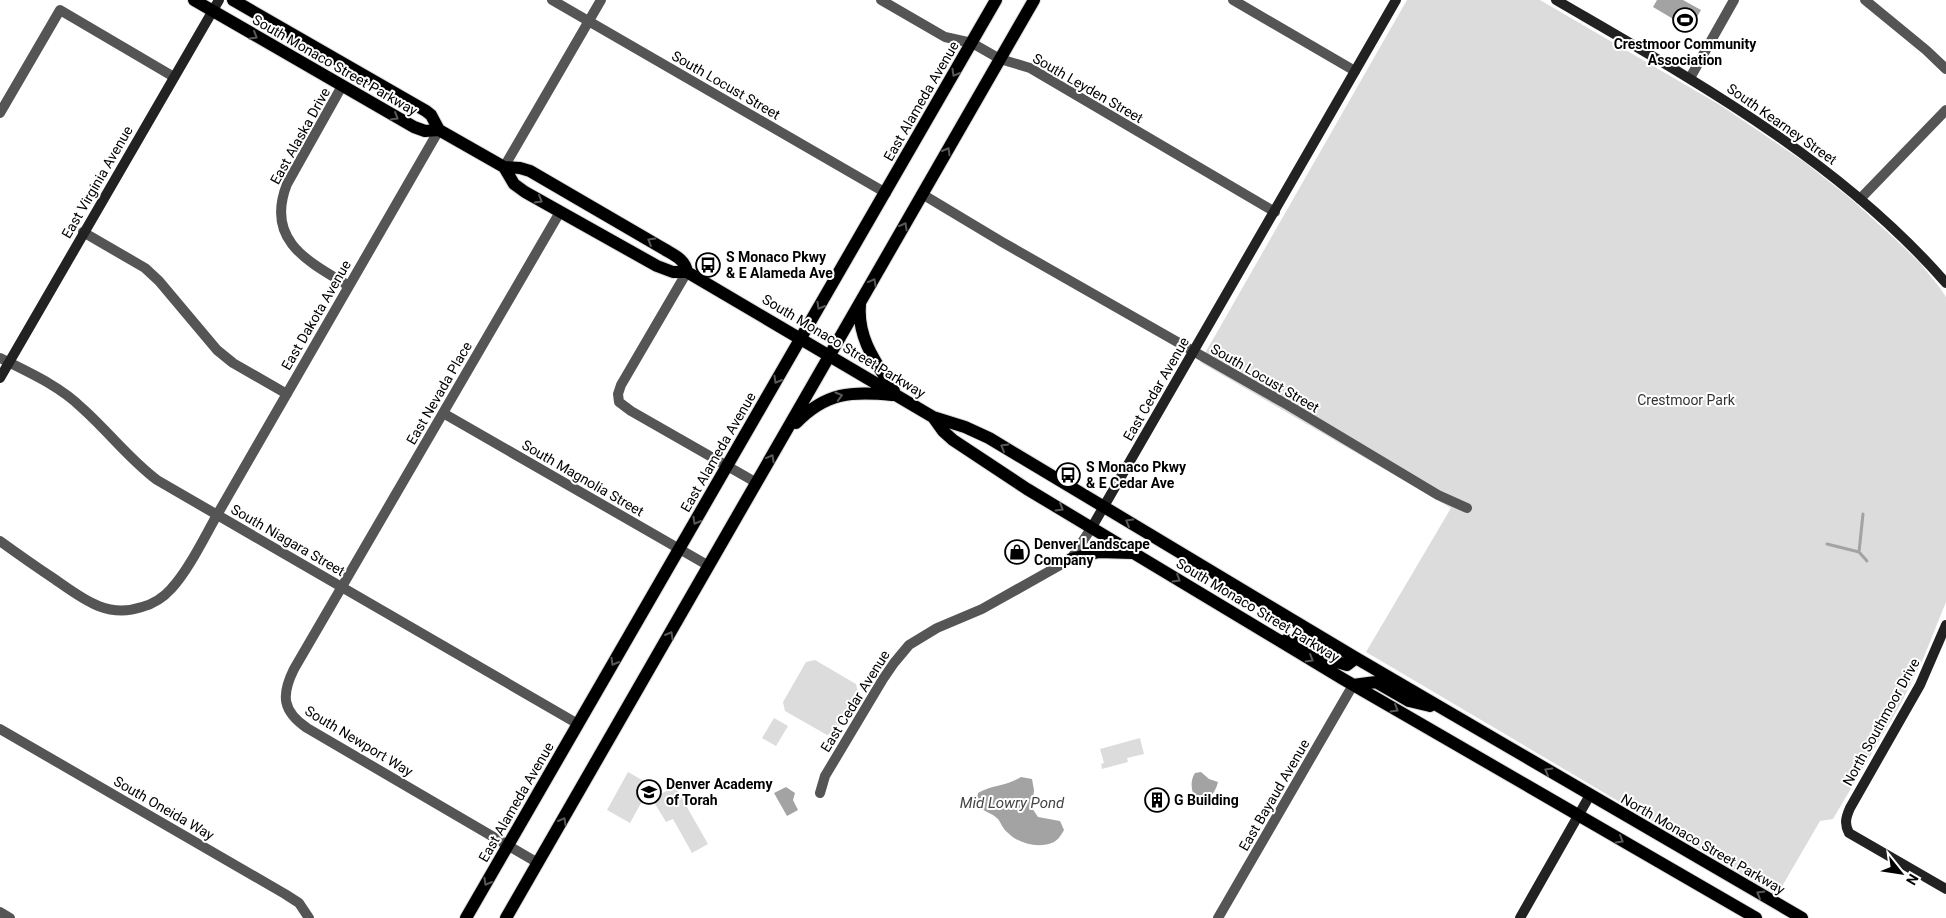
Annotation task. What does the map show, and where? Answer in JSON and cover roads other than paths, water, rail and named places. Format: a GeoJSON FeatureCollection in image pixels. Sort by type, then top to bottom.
{"type":"FeatureCollection","features":[{"type":"Feature","properties":{"kind":"main road","name":"South Monaco Street Parkway"},"geometry":{"type":"LineString","coordinates":[[194,0],[418,129],[425,131],[439,130]]}},
{"type":"Feature","properties":{"kind":"main road","name":"South Monaco Street Parkway"},"geometry":{"type":"LineString","coordinates":[[233,0],[426,111],[431,115],[439,130],[504,167],[517,186],[560,212],[657,266],[672,272],[687,272],[933,416],[989,438],[1356,658],[1590,795]]}},
{"type":"Feature","properties":{"kind":"main road","name":"East Alameda Avenue"},"geometry":{"type":"LineString","coordinates":[[466,918],[996,0]]}},
{"type":"Feature","properties":{"kind":"main road"},"geometry":{"type":"LineString","coordinates":[[506,918],[1034,0]]}},
{"type":"Feature","properties":{"kind":"main road","name":"South Monaco Street Parkway"},"geometry":{"type":"LineString","coordinates":[[504,167],[530,171],[678,257],[685,264],[687,272]]}},
{"type":"Feature","properties":{"kind":"main road"},"geometry":{"type":"LineString","coordinates":[[860,304],[859,320],[866,344],[897,395]]}},
{"type":"Feature","properties":{"kind":"main road"},"geometry":{"type":"LineString","coordinates":[[786,433],[816,406],[835,396],[862,392],[897,395]]}},
{"type":"Feature","properties":{"kind":"main road","name":"South Monaco Street Parkway"},"geometry":{"type":"LineString","coordinates":[[933,416],[946,435],[966,450],[1353,685],[1578,816]]}},
{"type":"Feature","properties":{"kind":"main road"},"geometry":{"type":"LineString","coordinates":[[1070,559],[1099,552],[1135,554]]}},
{"type":"Feature","properties":{"kind":"main road"},"geometry":{"type":"LineString","coordinates":[[1276,638],[1306,644],[1336,662],[1347,665],[1356,658]]}},
{"type":"Feature","properties":{"kind":"main road"},"geometry":{"type":"LineString","coordinates":[[1353,685],[1376,682],[1409,701],[1444,710]]}},
{"type":"Feature","properties":{"kind":"main road","name":"North Monaco Street Parkway"},"geometry":{"type":"LineString","coordinates":[[1590,795],[1802,918]]}},
{"type":"Feature","properties":{"kind":"main road"},"geometry":{"type":"LineString","coordinates":[[1578,816],[1756,918]]}},
{"type":"Feature","properties":{"kind":"street","name":"East Virginia Avenue"},"geometry":{"type":"LineString","coordinates":[[0,378],[4,360],[83,232],[219,0]]}},
{"type":"Feature","properties":{"kind":"street","name":"South Locust Street"},"geometry":{"type":"LineString","coordinates":[[552,0],[886,193]]}},
{"type":"Feature","properties":{"kind":"street"},"geometry":{"type":"LineString","coordinates":[[504,167],[601,0]]}},
{"type":"Feature","properties":{"kind":"street","name":"South Leyden Street"},"geometry":{"type":"LineString","coordinates":[[881,0],[946,37],[972,43],[1000,58],[1030,68],[1275,212]]}},
{"type":"Feature","properties":{"kind":"street"},"geometry":{"type":"LineString","coordinates":[[1233,0],[1355,71]]}},
{"type":"Feature","properties":{"kind":"street","name":"East Cedar Avenue"},"geometry":{"type":"LineString","coordinates":[[820,793],[825,776],[894,663],[909,645],[937,628],[982,609],[1070,559],[1092,527],[1194,353],[1396,0]]}},
{"type":"Feature","properties":{"kind":"street","name":"South Kearney Street"},"geometry":{"type":"LineString","coordinates":[[1556,0],[1690,78],[1792,145],[1860,199]]}},
{"type":"Feature","properties":{"kind":"street"},"geometry":{"type":"LineString","coordinates":[[1690,78],[1734,0]]}},
{"type":"Feature","properties":{"kind":"street"},"geometry":{"type":"LineString","coordinates":[[1865,0],[1946,69]]}},
{"type":"Feature","properties":{"kind":"street"},"geometry":{"type":"LineString","coordinates":[[0,113],[60,10],[174,77]]}},
{"type":"Feature","properties":{"kind":"street","name":"East Alaska Drive"},"geometry":{"type":"LineString","coordinates":[[342,86],[286,184],[281,199],[280,213],[286,236],[299,254],[311,264],[349,286]]}},
{"type":"Feature","properties":{"kind":"street"},"geometry":{"type":"LineString","coordinates":[[1946,110],[1860,199],[1898,232],[1946,283]]}},
{"type":"Feature","properties":{"kind":"street","name":"East Dakota Avenue"},"geometry":{"type":"LineString","coordinates":[[217,515],[439,130]]}},
{"type":"Feature","properties":{"kind":"street","name":"South Locust Street"},"geometry":{"type":"LineString","coordinates":[[922,194],[1194,353],[1286,404],[1438,495],[1467,508]]}},
{"type":"Feature","properties":{"kind":"street","name":"East Nevada Place"},"geometry":{"type":"LineString","coordinates":[[342,587],[560,212]]}},
{"type":"Feature","properties":{"kind":"street"},"geometry":{"type":"LineString","coordinates":[[83,232],[145,268],[159,281],[217,350],[233,362],[287,394]]}},
{"type":"Feature","properties":{"kind":"street"},"geometry":{"type":"LineString","coordinates":[[687,272],[621,385],[618,394],[619,402],[630,411],[757,483]]}},
{"type":"Feature","properties":{"kind":"street","name":"South Niagara Street"},"geometry":{"type":"LineString","coordinates":[[4,360],[70,397],[146,472],[578,724]]}},
{"type":"Feature","properties":{"kind":"street","name":"South Magnolia Street"},"geometry":{"type":"LineString","coordinates":[[443,413],[709,566]]}},
{"type":"Feature","properties":{"kind":"street"},"geometry":{"type":"LineString","coordinates":[[0,541],[91,604],[116,612],[127,611],[150,605],[170,591],[217,515]]}},
{"type":"Feature","properties":{"kind":"street","name":"South Newport Way"},"geometry":{"type":"LineString","coordinates":[[342,587],[290,677],[286,698],[286,705],[290,713],[305,727],[538,863]]}},
{"type":"Feature","properties":{"kind":"street","name":"North Southmoor Drive"},"geometry":{"type":"LineString","coordinates":[[1946,625],[1920,685],[1850,808],[1846,820],[1846,828],[1849,833],[1946,889]]}},
{"type":"Feature","properties":{"kind":"street","name":"East Bayaud Avenue"},"geometry":{"type":"LineString","coordinates":[[1218,918],[1353,685]]}},
{"type":"Feature","properties":{"kind":"street","name":"South Oneida Way"},"geometry":{"type":"LineString","coordinates":[[0,729],[284,894],[299,904],[310,918]]}},
{"type":"Feature","properties":{"kind":"street"},"geometry":{"type":"LineString","coordinates":[[1520,918],[1590,795]]}},
{"type":"Feature","properties":{"kind":"street"},"geometry":{"type":"LineString","coordinates":[[0,912],[10,918]]}},
{"type":"Feature","properties":{"kind":"water","name":"Crestmoor Community Association"},"geometry":{"type":"Polygon","coordinates":[[[1657,0],[1683,0],[1701,10],[1690,29],[1653,7],[1657,0]]]}},
{"type":"Feature","properties":{"kind":"water"},"geometry":{"type":"Polygon","coordinates":[[[1201,772],[1209,779],[1218,782],[1211,796],[1199,806],[1193,794],[1192,781],[1195,773],[1201,772]]]}},
{"type":"Feature","properties":{"kind":"water","name":"Mid Lowry Pond"},"geometry":{"type":"Polygon","coordinates":[[[1021,777],[1032,779],[1034,790],[1032,808],[1038,817],[1060,821],[1064,830],[1054,842],[1035,845],[1017,840],[1006,831],[998,819],[976,804],[978,793],[1021,777]]]}},
{"type":"Feature","properties":{"kind":"water"},"geometry":{"type":"Polygon","coordinates":[[[786,787],[795,793],[793,800],[798,810],[787,816],[774,793],[786,787]]]}},
{"type":"Feature","properties":{"kind":"waterway"},"geometry":{"type":"LineString","coordinates":[[1859,552],[1863,514]]}},
{"type":"Feature","properties":{"kind":"waterway"},"geometry":{"type":"LineString","coordinates":[[1827,544],[1859,552],[1867,561]]}},
{"type":"Feature","properties":{"kind":"place","name":"Crestmoor Community Association"},"geometry":{"type":"Point","coordinates":[1685,20]}},
{"type":"Feature","properties":{"kind":"place","name":"S Monaco Pkwy & E Alameda Ave"},"geometry":{"type":"Point","coordinates":[708,265]}},
{"type":"Feature","properties":{"kind":"place","name":"S Monaco Pkwy & E Cedar Ave"},"geometry":{"type":"Point","coordinates":[1068,475]}},
{"type":"Feature","properties":{"kind":"place","name":"Denver Landscape Company"},"geometry":{"type":"Point","coordinates":[1017,552]}},
{"type":"Feature","properties":{"kind":"place","name":"Denver Academy of Torah"},"geometry":{"type":"Point","coordinates":[649,792]}},
{"type":"Feature","properties":{"kind":"place","name":"G Building"},"geometry":{"type":"Point","coordinates":[1157,800]}},
{"type":"Feature","properties":{"kind":"park label","name":"Crestmoor Park"},"geometry":{"type":"Point","coordinates":[1686,400]}}]}
